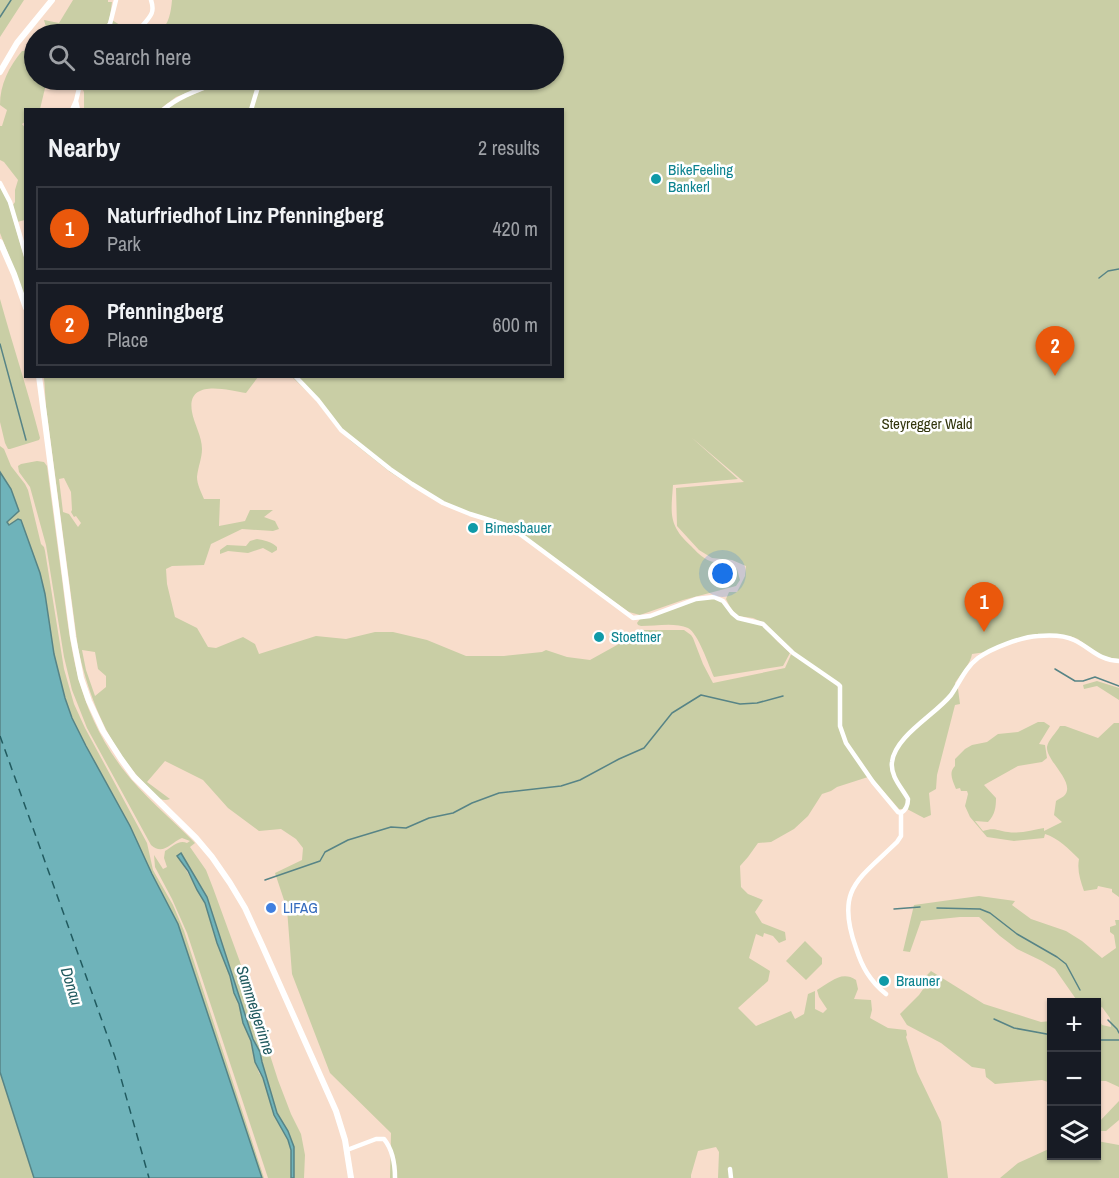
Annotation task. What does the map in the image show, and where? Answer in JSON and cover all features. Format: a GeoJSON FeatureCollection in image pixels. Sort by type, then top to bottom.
{"type":"FeatureCollection","features":[{"type":"Feature","properties":{"kind":"main road"},"geometry":{"type":"LineString","coordinates":[[32,24],[52,0]]}},
{"type":"Feature","properties":{"kind":"main road"},"geometry":{"type":"LineString","coordinates":[[0,72],[24,34]]}},
{"type":"Feature","properties":{"kind":"main road"},"geometry":{"type":"LineString","coordinates":[[0,242],[24,302]]}},
{"type":"Feature","properties":{"kind":"main road"},"geometry":{"type":"LineString","coordinates":[[39,378],[73,638],[89,701],[103,731],[127,769],[204,848],[237,895],[262,945],[331,1100],[347,1150],[351,1178]]}},
{"type":"Feature","properties":{"kind":"street"},"geometry":{"type":"LineString","coordinates":[[110,24],[116,0]]}},
{"type":"Feature","properties":{"kind":"street"},"geometry":{"type":"LineString","coordinates":[[144,24],[153,14],[152,0]]}},
{"type":"Feature","properties":{"kind":"street"},"geometry":{"type":"LineString","coordinates":[[73,108],[79,90]]}},
{"type":"Feature","properties":{"kind":"street"},"geometry":{"type":"LineString","coordinates":[[165,108],[172,102],[200,90]]}},
{"type":"Feature","properties":{"kind":"street"},"geometry":{"type":"LineString","coordinates":[[252,108],[257,90]]}},
{"type":"Feature","properties":{"kind":"street"},"geometry":{"type":"LineString","coordinates":[[76,101],[78,108]]}},
{"type":"Feature","properties":{"kind":"street"},"geometry":{"type":"LineString","coordinates":[[0,183],[10,203],[24,249]]}},
{"type":"Feature","properties":{"kind":"street"},"geometry":{"type":"LineString","coordinates":[[296,378],[318,400],[341,430],[390,469],[443,502],[470,514],[509,526],[633,618],[650,616],[709,596],[723,601],[738,618],[763,624],[793,652],[840,686],[840,726],[846,743],[873,782],[901,813]]}},
{"type":"Feature","properties":{"kind":"street"},"geometry":{"type":"LineString","coordinates":[[886,994],[874,984],[863,967],[849,928],[847,912],[851,892],[858,880],[901,836],[901,813],[907,806],[908,799],[896,781],[891,768],[896,749],[906,736],[949,697],[964,672],[979,658],[998,648],[1029,637],[1068,637],[1101,657],[1119,661]]}},
{"type":"Feature","properties":{"kind":"street"},"geometry":{"type":"LineString","coordinates":[[347,1150],[380,1138],[384,1139],[395,1164],[395,1178]]}},
{"type":"Feature","properties":{"kind":"street"},"geometry":{"type":"LineString","coordinates":[[730,1169],[731,1178]]}},
{"type":"Feature","properties":{"kind":"green space"},"geometry":{"type":"Polygon","coordinates":[[[0,0],[24,0],[0,37],[0,0]]]}},
{"type":"Feature","properties":{"kind":"green space"},"geometry":{"type":"Polygon","coordinates":[[[73,0],[112,2],[107,24],[45,24],[44,20],[59,23],[73,0]]]}},
{"type":"Feature","properties":{"kind":"green space","name":"Steyregger Wald"},"geometry":{"type":"Polygon","coordinates":[[[172,0],[1119,0],[1119,659],[1105,657],[1070,636],[1035,635],[986,652],[972,654],[968,665],[955,683],[960,704],[955,705],[937,775],[936,789],[929,793],[931,815],[924,818],[907,809],[899,809],[866,771],[868,777],[822,794],[808,816],[794,829],[771,842],[758,843],[740,866],[741,887],[748,894],[763,900],[755,912],[762,923],[785,932],[786,940],[779,943],[773,936],[764,933],[763,937],[756,934],[749,958],[770,971],[768,981],[738,1008],[756,1026],[791,1011],[795,1019],[804,1014],[808,994],[815,991],[815,1009],[823,1013],[827,1009],[817,990],[840,977],[851,977],[856,980],[858,989],[854,999],[871,1000],[870,1018],[888,1028],[906,1030],[917,1072],[941,1122],[948,1178],[718,1178],[719,1152],[716,1147],[698,1151],[691,1178],[390,1178],[391,1133],[330,1073],[292,974],[287,909],[275,873],[302,860],[303,848],[296,839],[281,829],[259,831],[228,808],[203,780],[165,761],[147,782],[170,799],[163,800],[158,797],[123,757],[95,705],[78,648],[44,378],[257,378],[246,393],[219,389],[201,390],[195,394],[192,401],[193,417],[202,444],[198,482],[204,499],[220,499],[219,526],[245,521],[250,510],[273,510],[264,517],[275,521],[279,529],[273,531],[242,529],[211,544],[204,565],[172,566],[166,569],[175,617],[197,628],[208,647],[216,648],[243,637],[255,644],[259,654],[316,636],[346,639],[375,632],[393,632],[427,640],[466,656],[504,656],[546,650],[567,657],[590,660],[644,630],[684,630],[693,638],[713,683],[785,668],[793,650],[762,622],[737,616],[730,607],[726,599],[729,592],[737,592],[745,576],[746,566],[732,560],[712,558],[699,550],[677,526],[676,488],[744,482],[691,437],[738,479],[673,485],[672,512],[675,525],[684,539],[704,558],[737,569],[740,580],[736,586],[683,600],[640,615],[629,612],[508,527],[468,515],[413,487],[390,472],[338,429],[316,400],[293,378],[564,378],[564,108],[252,108],[258,90],[564,90],[564,24],[166,24],[172,0]],[[64,478],[59,479],[63,512],[69,514],[78,527],[81,523],[71,512],[71,492],[64,478]],[[82,650],[95,696],[106,687],[106,676],[98,669],[95,652],[82,650]]]}},
{"type":"Feature","properties":{"kind":"green space"},"geometry":{"type":"Polygon","coordinates":[[[24,51],[24,90],[45,90],[40,108],[24,108],[24,123],[22,124],[24,126],[24,220],[17,222],[13,205],[18,180],[0,160],[0,126],[2,126],[7,110],[0,105],[0,97],[9,70],[24,51]]]}},
{"type":"Feature","properties":{"kind":"green space"},"geometry":{"type":"Polygon","coordinates":[[[83,90],[194,90],[176,97],[161,108],[84,108],[83,90]]]}},
{"type":"Feature","properties":{"kind":"green space"},"geometry":{"type":"Polygon","coordinates":[[[204,90],[255,90],[250,108],[169,108],[179,100],[204,90]]]}},
{"type":"Feature","properties":{"kind":"green space"},"geometry":{"type":"Polygon","coordinates":[[[0,186],[7,198],[24,257],[24,294],[0,233],[0,186]]]}},
{"type":"Feature","properties":{"kind":"green space"},"geometry":{"type":"Polygon","coordinates":[[[0,299],[40,438],[10,449],[5,443],[0,422],[0,299]]]}},
{"type":"Feature","properties":{"kind":"green space"},"geometry":{"type":"Polygon","coordinates":[[[0,446],[28,490],[41,544],[45,551],[64,669],[74,704],[147,843],[153,870],[173,905],[184,931],[264,1178],[262,1178],[178,924],[130,826],[72,718],[54,654],[40,573],[21,521],[9,525],[7,522],[0,472],[0,446]]]}},
{"type":"Feature","properties":{"kind":"green space"},"geometry":{"type":"Polygon","coordinates":[[[37,461],[44,462],[47,466],[69,631],[78,678],[86,701],[95,723],[122,768],[195,843],[190,847],[206,870],[213,888],[240,962],[278,1080],[301,1134],[305,1155],[304,1178],[294,1178],[294,1147],[277,1113],[260,1052],[253,1039],[207,897],[181,853],[182,863],[205,903],[239,1004],[243,1023],[251,1041],[259,1073],[263,1078],[274,1114],[288,1140],[291,1150],[291,1178],[268,1178],[187,933],[155,867],[154,855],[163,869],[167,867],[164,858],[165,851],[178,843],[190,841],[182,838],[163,849],[151,845],[87,728],[72,690],[64,657],[46,545],[30,487],[19,472],[18,466],[37,461]]]}},
{"type":"Feature","properties":{"kind":"green space"},"geometry":{"type":"Polygon","coordinates":[[[257,539],[273,544],[277,550],[272,553],[263,548],[248,553],[228,551],[220,554],[220,550],[227,545],[246,546],[250,541],[257,539]]]}},
{"type":"Feature","properties":{"kind":"green space"},"geometry":{"type":"Polygon","coordinates":[[[709,597],[720,600],[734,617],[763,625],[790,653],[783,666],[714,677],[699,643],[688,628],[671,625],[641,626],[637,623],[640,619],[709,597]]]}},
{"type":"Feature","properties":{"kind":"green space"},"geometry":{"type":"Polygon","coordinates":[[[1097,681],[1119,688],[1119,700],[1097,686],[1084,689],[1083,685],[1097,681]]]}},
{"type":"Feature","properties":{"kind":"green space"},"geometry":{"type":"Polygon","coordinates":[[[1038,722],[1044,722],[1050,726],[1039,744],[1045,745],[1047,758],[1042,762],[1018,766],[984,785],[996,798],[995,811],[988,822],[975,821],[983,831],[993,829],[1012,832],[1044,828],[1044,831],[1062,822],[1054,815],[1056,801],[1064,796],[1067,785],[1048,753],[1049,742],[1060,726],[1098,738],[1114,723],[1119,723],[1119,897],[1112,892],[1112,889],[1098,886],[1097,889],[1084,891],[1079,875],[1079,859],[1063,844],[1050,836],[1045,834],[1044,838],[1014,841],[987,837],[970,817],[965,806],[967,791],[956,789],[952,771],[955,759],[965,749],[987,742],[998,734],[1018,732],[1038,722]]]}},
{"type":"Feature","properties":{"kind":"green space"},"geometry":{"type":"Polygon","coordinates":[[[979,896],[1015,901],[1012,905],[1031,919],[1066,931],[1102,958],[1116,948],[1110,927],[1116,925],[1115,920],[1119,920],[1119,1087],[1101,1081],[1101,1023],[1111,1027],[1110,1018],[1101,1008],[1101,998],[1075,998],[1055,969],[1017,949],[979,917],[921,921],[910,952],[903,951],[914,905],[979,896]]]}},
{"type":"Feature","properties":{"kind":"green space"},"geometry":{"type":"Polygon","coordinates":[[[805,941],[822,958],[822,964],[806,980],[786,961],[805,941]]]}},
{"type":"Feature","properties":{"kind":"green space"},"geometry":{"type":"Polygon","coordinates":[[[931,971],[984,1004],[1041,1022],[1047,1021],[1047,1082],[1042,1080],[995,1084],[986,1077],[985,1069],[972,1067],[941,1043],[907,1025],[900,1014],[926,985],[922,980],[931,971]]]}},
{"type":"Feature","properties":{"kind":"green space"},"geometry":{"type":"Polygon","coordinates":[[[0,1072],[34,1178],[0,1178],[0,1072]]]}},
{"type":"Feature","properties":{"kind":"green space"},"geometry":{"type":"Polygon","coordinates":[[[1119,1101],[1119,1120],[1106,1131],[1101,1131],[1101,1120],[1119,1101]]]}},
{"type":"Feature","properties":{"kind":"green space"},"geometry":{"type":"Polygon","coordinates":[[[1101,1142],[1119,1145],[1119,1178],[1000,1178],[1018,1163],[1047,1150],[1047,1160],[1101,1160],[1101,1142]]]}},
{"type":"Feature","properties":{"kind":"water","name":"Donau"},"geometry":{"type":"Polygon","coordinates":[[[0,472],[11,489],[19,511],[7,522],[9,525],[18,519],[21,520],[40,573],[54,654],[72,718],[130,826],[178,924],[262,1178],[34,1178],[0,1072],[0,472]]]}},
{"type":"Feature","properties":{"kind":"water"},"geometry":{"type":"Polygon","coordinates":[[[181,853],[207,897],[253,1039],[260,1052],[277,1113],[294,1147],[294,1178],[291,1178],[291,1150],[288,1140],[274,1115],[263,1078],[255,1062],[251,1041],[243,1023],[239,1004],[205,903],[177,856],[181,853]]]}},
{"type":"Feature","properties":{"kind":"waterway"},"geometry":{"type":"LineString","coordinates":[[0,17],[11,0]]}},
{"type":"Feature","properties":{"kind":"waterway"},"geometry":{"type":"LineString","coordinates":[[1099,278],[1108,271],[1119,269]]}},
{"type":"Feature","properties":{"kind":"waterway"},"geometry":{"type":"LineString","coordinates":[[0,344],[26,440]]}},
{"type":"Feature","properties":{"kind":"waterway"},"geometry":{"type":"LineString","coordinates":[[1055,669],[1075,681],[1095,677],[1119,686]]}},
{"type":"Feature","properties":{"kind":"waterway"},"geometry":{"type":"LineString","coordinates":[[265,880],[320,861],[325,852],[348,840],[391,827],[406,828],[429,818],[453,813],[499,793],[561,786],[580,780],[644,748],[672,713],[701,695],[740,704],[757,703],[783,696]]}},
{"type":"Feature","properties":{"kind":"waterway"},"geometry":{"type":"LineString","coordinates":[[894,909],[920,907]]}},
{"type":"Feature","properties":{"kind":"waterway"},"geometry":{"type":"LineString","coordinates":[[937,908],[980,909],[990,913],[1017,934],[1066,964],[1080,990]]}},
{"type":"Feature","properties":{"kind":"waterway"},"geometry":{"type":"LineString","coordinates":[[994,1019],[1014,1028],[1047,1034]]}},
{"type":"Feature","properties":{"kind":"waterway"},"geometry":{"type":"LineString","coordinates":[[1108,1020],[1119,1033]]}},
{"type":"Feature","properties":{"kind":"waterway"},"geometry":{"type":"LineString","coordinates":[[1101,1040],[1119,1040]]}},
{"type":"Feature","properties":{"kind":"ferry route"},"geometry":{"type":"LineString","coordinates":[[0,736],[115,1057],[149,1178]]}},
{"type":"Feature","properties":{"kind":"place","name":"BikeFeeling Bankerl"},"geometry":{"type":"Point","coordinates":[656,179]}},
{"type":"Feature","properties":{"kind":"place","name":"Pfenningberg"},"geometry":{"type":"Point","coordinates":[1055,376]}},
{"type":"Feature","properties":{"kind":"place","name":"Bimesbauer"},"geometry":{"type":"Point","coordinates":[473,528]}},
{"type":"Feature","properties":{"kind":"place","name":"Naturfriedhof Linz Pfenningberg"},"geometry":{"type":"Point","coordinates":[984,632]}},
{"type":"Feature","properties":{"kind":"place","name":"Stoettner"},"geometry":{"type":"Point","coordinates":[599,637]}},
{"type":"Feature","properties":{"kind":"place","name":"LIFAG"},"geometry":{"type":"Point","coordinates":[271,908]}},
{"type":"Feature","properties":{"kind":"place","name":"Brauner"},"geometry":{"type":"Point","coordinates":[884,981]}},
{"type":"Feature","properties":{"kind":"water label","name":"Sammelgerinne"},"geometry":{"type":"Point","coordinates":[256,1010]}}]}
